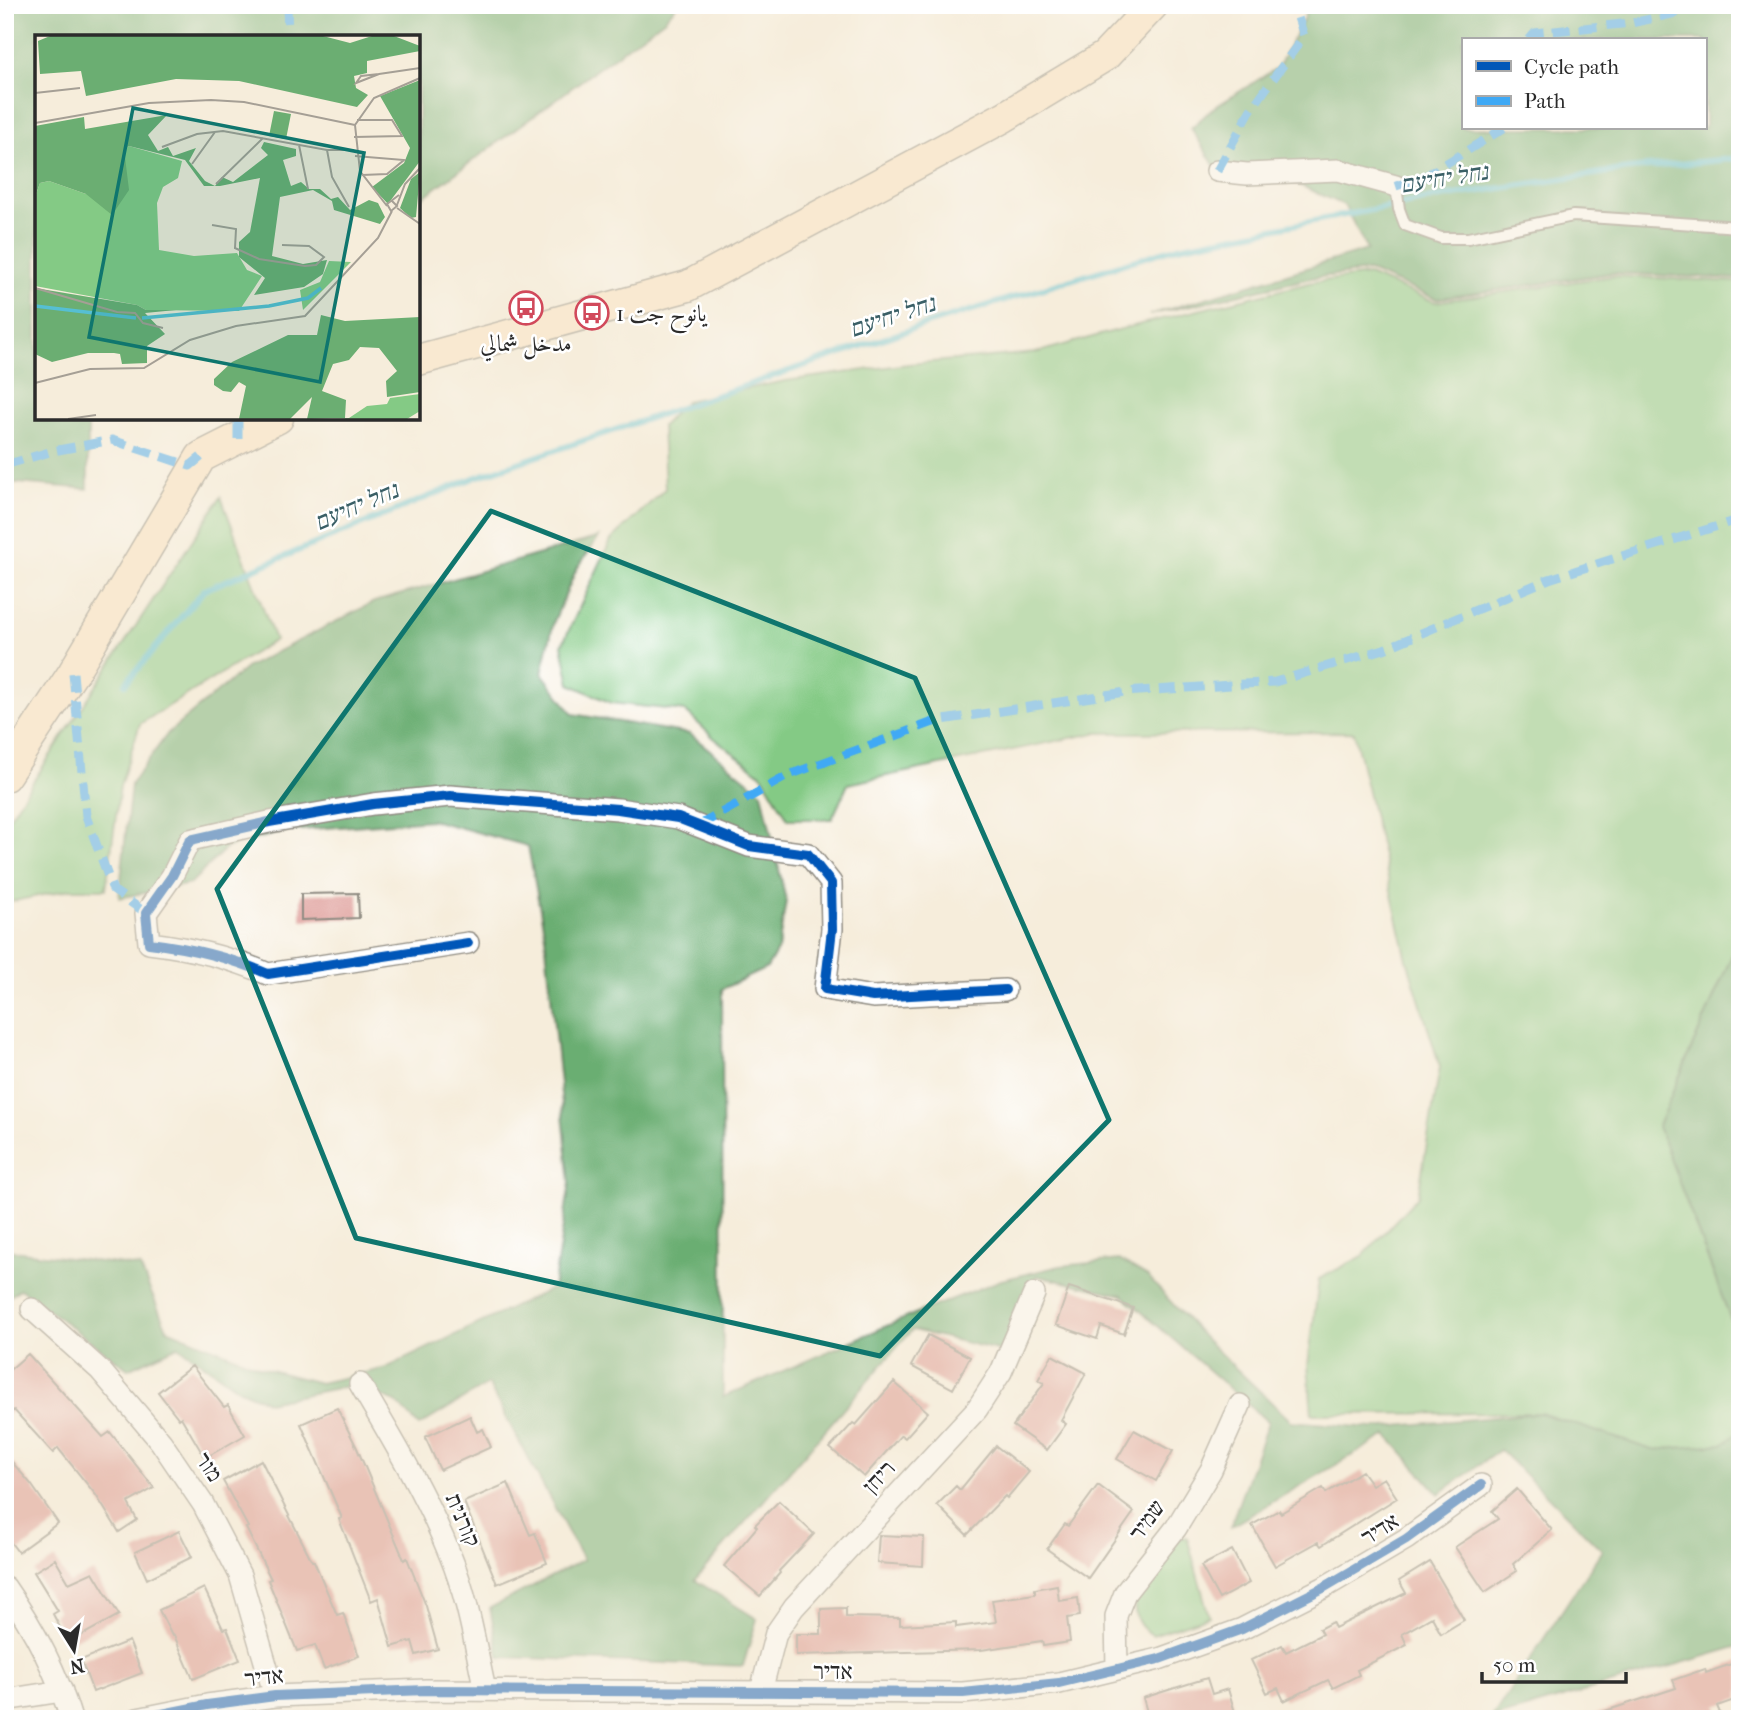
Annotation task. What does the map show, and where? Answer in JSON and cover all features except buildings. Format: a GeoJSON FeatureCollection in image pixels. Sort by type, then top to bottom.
{"type":"FeatureCollection","features":[{"type":"Feature","properties":{"kind":"main road"},"geometry":{"type":"LineString","coordinates":[[420,359],[688,286],[1015,111],[1105,56],[1153,5]]}},
{"type":"Feature","properties":{"kind":"main road"},"geometry":{"type":"LineString","coordinates":[[5,776],[73,673],[201,457],[274,420]]}},
{"type":"Feature","properties":{"kind":"street"},"geometry":{"type":"LineString","coordinates":[[1217,171],[1247,174],[1338,170],[1396,186]]}},
{"type":"Feature","properties":{"kind":"street"},"geometry":{"type":"LineString","coordinates":[[468,943],[268,974],[225,957],[185,947],[149,943],[146,913],[172,876],[190,840],[243,828],[373,804],[450,796],[618,809],[678,818],[749,846],[808,854],[831,883],[832,929],[825,989],[873,998],[1005,990]]}},
{"type":"Feature","properties":{"kind":"street","name":"ריחן"},"geometry":{"type":"LineString","coordinates":[[761,1692],[776,1633],[794,1607],[977,1409],[1001,1372],[1034,1294]]}},
{"type":"Feature","properties":{"kind":"street","name":"מור"},"geometry":{"type":"LineString","coordinates":[[33,1309],[100,1370],[161,1442],[203,1504],[240,1575],[275,1696]]}},
{"type":"Feature","properties":{"kind":"street","name":"קורנית"},"geometry":{"type":"LineString","coordinates":[[360,1384],[418,1482],[452,1557],[471,1623],[485,1690]]}},
{"type":"Feature","properties":{"kind":"street","name":"שמיר"},"geometry":{"type":"LineString","coordinates":[[1117,1669],[1116,1616],[1125,1593],[1176,1528],[1211,1470],[1240,1405]]}},
{"type":"Feature","properties":{"kind":"street","name":"אדיר"},"geometry":{"type":"LineString","coordinates":[[137,1719],[207,1705],[275,1696],[426,1690],[963,1693],[1059,1683],[1159,1659],[1242,1629],[1322,1588],[1406,1539],[1481,1485]]}},
{"type":"Feature","properties":{"kind":"street"},"geometry":{"type":"LineString","coordinates":[[5,1587],[39,1642],[62,1691],[71,1719]]}},
{"type":"Feature","properties":{"kind":"street"},"geometry":{"type":"LineString","coordinates":[[5,1700],[62,1691]]}},
{"type":"Feature","properties":{"kind":"lane"},"geometry":{"type":"LineString","coordinates":[[1396,186],[1399,209],[1405,225],[1441,238],[1468,238],[1573,216],[1740,227]]}},
{"type":"Feature","properties":{"kind":"highlighted area"},"geometry":{"type":"Polygon","coordinates":[[[491,511],[915,678],[1109,1120],[880,1356],[356,1238],[217,889],[491,511]]]}},
{"type":"Feature","properties":{"kind":"green space"},"geometry":{"type":"Polygon","coordinates":[[[5,5],[677,5],[665,19],[420,200],[420,35],[35,35],[35,420],[88,420],[88,489],[5,482],[5,5]]]}},
{"type":"Feature","properties":{"kind":"green space"},"geometry":{"type":"Polygon","coordinates":[[[1304,5],[1740,5],[1740,279],[1613,273],[1436,299],[1369,271],[1312,278],[1149,315],[1367,250],[1344,205],[1297,184],[1222,178],[1191,128],[1212,109],[1278,67],[1305,16],[1304,5]]]}},
{"type":"Feature","properties":{"kind":"green space"},"geometry":{"type":"Polygon","coordinates":[[[1368,275],[1435,302],[1613,276],[1740,282],[1740,937],[1658,1126],[1731,1321],[1740,1355],[1740,1430],[1723,1444],[1652,1450],[1540,1413],[1312,1414],[1308,1365],[1319,1279],[1363,1256],[1418,1196],[1440,1067],[1407,960],[1354,732],[1095,733],[848,784],[832,819],[788,819],[762,775],[714,738],[685,711],[611,703],[570,684],[562,645],[611,540],[665,489],[662,426],[686,401],[785,381],[908,364],[1035,353],[1313,282],[1368,275]]]}},
{"type":"Feature","properties":{"kind":"green space"},"geometry":{"type":"Polygon","coordinates":[[[221,497],[275,640],[140,724],[120,786],[106,889],[71,889],[5,903],[5,824],[221,497]]]}},
{"type":"Feature","properties":{"kind":"green space"},"geometry":{"type":"Polygon","coordinates":[[[599,537],[576,570],[554,621],[542,673],[573,714],[690,734],[762,792],[786,901],[778,949],[767,968],[722,989],[723,1397],[912,1315],[1001,1280],[1060,1266],[1119,1260],[1148,1277],[1205,1339],[1291,1421],[1373,1428],[1540,1413],[1652,1450],[1723,1444],[1740,1430],[1740,1646],[1491,1719],[1602,1550],[1500,1450],[1439,1494],[1387,1435],[1230,1527],[1268,1422],[1122,1295],[1037,1276],[1002,1351],[912,1330],[695,1580],[757,1619],[743,1666],[499,1657],[490,1608],[583,1560],[488,1384],[419,1426],[396,1402],[353,1385],[268,1402],[240,1390],[178,1346],[128,1369],[20,1289],[5,1300],[5,1250],[140,1267],[167,1329],[263,1368],[320,1383],[386,1368],[553,1288],[570,1183],[545,936],[528,846],[432,820],[285,831],[227,847],[190,884],[119,898],[131,784],[168,733],[247,667],[374,602],[599,537]]]}},
{"type":"Feature","properties":{"kind":"green space"},"geometry":{"type":"Polygon","coordinates":[[[1740,937],[1740,1355],[1731,1320],[1658,1126],[1740,937]]]}},
{"type":"Feature","properties":{"kind":"green space"},"geometry":{"type":"Polygon","coordinates":[[[1187,1537],[1209,1616],[1153,1635],[1144,1629],[1138,1620],[1135,1598],[1179,1538],[1187,1537]]]}},
{"type":"Feature","properties":{"kind":"waterway","name":"נחל יחיעם"},"geometry":{"type":"LineString","coordinates":[[125,684],[204,590],[476,477],[927,324],[1178,247],[1434,198],[1629,169],[1740,158]]}},
{"type":"Feature","properties":{"kind":"marked path"},"geometry":{"type":"LineString","coordinates":[[287,5],[288,35]]}},
{"type":"Feature","properties":{"kind":"marked path"},"geometry":{"type":"LineString","coordinates":[[1217,171],[1250,111],[1304,36],[1294,5]]}},
{"type":"Feature","properties":{"kind":"marked path"},"geometry":{"type":"LineString","coordinates":[[1531,38],[1535,33],[1632,23],[1712,5]]}},
{"type":"Feature","properties":{"kind":"marked path"},"geometry":{"type":"LineString","coordinates":[[1396,186],[1424,177],[1501,130]]}},
{"type":"Feature","properties":{"kind":"marked path"},"geometry":{"type":"LineString","coordinates":[[238,420],[238,439]]}},
{"type":"Feature","properties":{"kind":"marked path"},"geometry":{"type":"LineString","coordinates":[[5,465],[53,451],[112,440],[190,466],[201,457]]}},
{"type":"Feature","properties":{"kind":"marked path"},"geometry":{"type":"LineString","coordinates":[[698,826],[789,775],[936,721],[1125,692],[1275,682],[1384,649],[1549,579],[1740,519]]}},
{"type":"Feature","properties":{"kind":"marked path"},"geometry":{"type":"LineString","coordinates":[[73,673],[86,816],[113,890],[146,913]]}},
{"type":"Feature","properties":{"kind":"cycle path"},"geometry":{"type":"LineString","coordinates":[[468,943],[268,974],[210,954],[149,943],[146,913],[172,876],[190,840],[269,822],[373,804],[450,796],[618,809],[678,818],[749,846],[808,854],[831,883],[832,929],[825,989],[873,997],[1005,990]]}},
{"type":"Feature","properties":{"kind":"cycle path"},"geometry":{"type":"LineString","coordinates":[[137,1719],[207,1705],[275,1696],[426,1690],[963,1693],[1059,1683],[1159,1659],[1242,1629],[1323,1588],[1406,1539],[1481,1485]]}},
{"type":"Feature","properties":{"kind":"place","name":"مدخل شمالي"},"geometry":{"type":"Point","coordinates":[526,308]}},
{"type":"Feature","properties":{"kind":"place","name":"يانوح جت 1"},"geometry":{"type":"Point","coordinates":[592,313]}}]}
